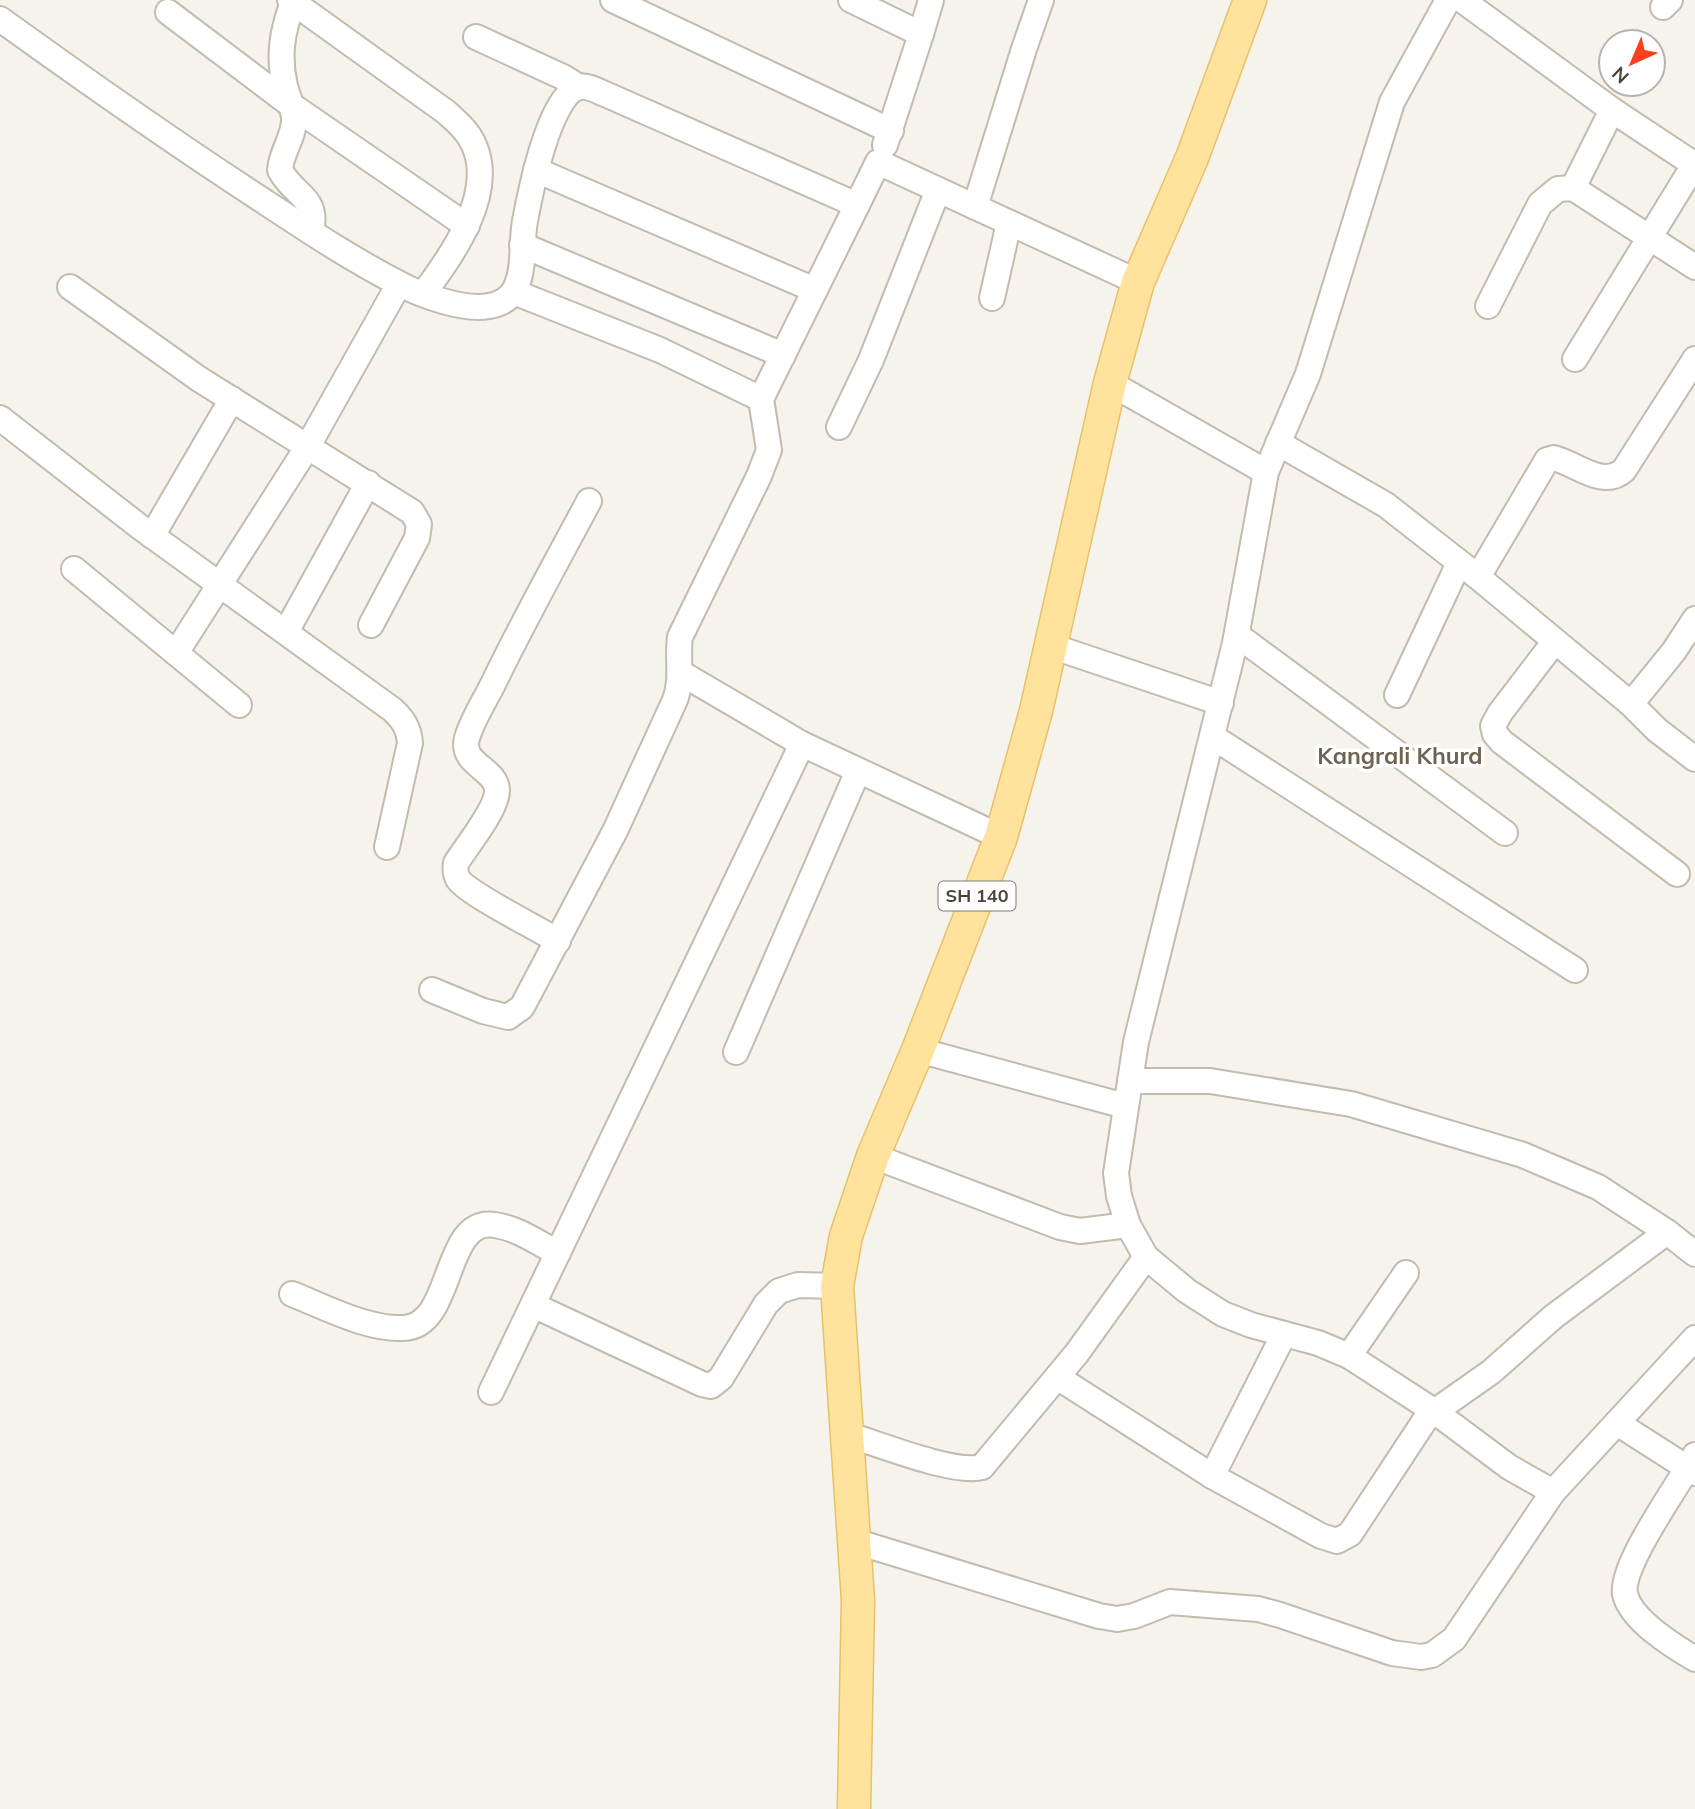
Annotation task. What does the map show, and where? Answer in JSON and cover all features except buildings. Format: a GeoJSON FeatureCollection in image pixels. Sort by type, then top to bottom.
{"type":"FeatureCollection","features":[{"type":"Feature","properties":{"kind":"main road","name":"SH 140"},"geometry":{"type":"LineString","coordinates":[[854,1809],[858,1600],[837,1286],[846,1236],[873,1156],[918,1050],[1000,836],[1036,711],[1110,383],[1138,282],[1192,158],[1250,0]]}},
{"type":"Feature","properties":{"kind":"street"},"geometry":{"type":"LineString","coordinates":[[613,0],[891,131]]}},
{"type":"Feature","properties":{"kind":"street"},"geometry":{"type":"LineString","coordinates":[[851,0],[921,34]]}},
{"type":"Feature","properties":{"kind":"street"},"geometry":{"type":"LineString","coordinates":[[432,990],[483,1011],[508,1017],[522,1007],[615,831],[680,687],[681,673],[677,654],[680,637],[759,476],[769,450],[761,400],[878,162],[891,131],[931,0]]}},
{"type":"Feature","properties":{"kind":"street"},"geometry":{"type":"LineString","coordinates":[[975,207],[1041,0]]}},
{"type":"Feature","properties":{"kind":"street"},"geometry":{"type":"LineString","coordinates":[[1448,0],[1392,102],[1308,374],[1266,472],[1237,635],[1136,1042],[1116,1173],[1119,1196],[1128,1225],[1146,1257],[1187,1291],[1223,1314],[1251,1325],[1318,1343],[1349,1356],[1434,1411],[1508,1467],[1553,1492]]}},
{"type":"Feature","properties":{"kind":"street"},"geometry":{"type":"LineString","coordinates":[[1462,0],[1612,110],[1695,165],[1575,359]]}},
{"type":"Feature","properties":{"kind":"street"},"geometry":{"type":"LineString","coordinates":[[312,232],[315,217],[312,208],[280,170],[294,118],[281,64],[280,46],[291,1],[446,113],[465,129],[475,146],[479,168],[478,194],[467,226],[452,255],[424,293]]}},
{"type":"Feature","properties":{"kind":"street"},"geometry":{"type":"LineString","coordinates":[[168,12],[291,106],[467,226]]}},
{"type":"Feature","properties":{"kind":"street"},"geometry":{"type":"LineString","coordinates":[[0,19],[161,134],[312,232],[399,284],[475,307],[503,302],[514,292],[519,279],[522,244],[540,153],[561,104],[579,87],[588,87],[605,94],[857,205]]}},
{"type":"Feature","properties":{"kind":"street"},"geometry":{"type":"LineString","coordinates":[[476,37],[579,87]]}},
{"type":"Feature","properties":{"kind":"street"},"geometry":{"type":"LineString","coordinates":[[1573,188],[1612,110]]}},
{"type":"Feature","properties":{"kind":"street"},"geometry":{"type":"LineString","coordinates":[[878,162],[1138,282]]}},
{"type":"Feature","properties":{"kind":"street"},"geometry":{"type":"LineString","coordinates":[[536,170],[815,290]]}},
{"type":"Feature","properties":{"kind":"street"},"geometry":{"type":"LineString","coordinates":[[1488,306],[1540,204],[1558,188],[1573,188],[1695,267]]}},
{"type":"Feature","properties":{"kind":"street"},"geometry":{"type":"LineString","coordinates":[[839,427],[871,360],[938,190]]}},
{"type":"Feature","properties":{"kind":"street"},"geometry":{"type":"LineString","coordinates":[[992,298],[1009,223]]}},
{"type":"Feature","properties":{"kind":"street"},"geometry":{"type":"LineString","coordinates":[[522,244],[783,355]]}},
{"type":"Feature","properties":{"kind":"street"},"geometry":{"type":"LineString","coordinates":[[176,653],[307,446],[399,284]]}},
{"type":"Feature","properties":{"kind":"street"},"geometry":{"type":"LineString","coordinates":[[70,287],[199,379],[412,512],[417,518],[420,530],[371,625]]}},
{"type":"Feature","properties":{"kind":"street"},"geometry":{"type":"LineString","coordinates":[[514,292],[660,350],[761,400]]}},
{"type":"Feature","properties":{"kind":"street"},"geometry":{"type":"LineString","coordinates":[[1397,695],[1468,570],[1547,460],[1554,458],[1604,478],[1616,477],[1624,470],[1695,359]]}},
{"type":"Feature","properties":{"kind":"street"},"geometry":{"type":"LineString","coordinates":[[1110,383],[1266,472]]}},
{"type":"Feature","properties":{"kind":"street"},"geometry":{"type":"LineString","coordinates":[[152,536],[232,399]]}},
{"type":"Feature","properties":{"kind":"street"},"geometry":{"type":"LineString","coordinates":[[0,418],[152,536],[393,710],[407,727],[410,743],[387,847]]}},
{"type":"Feature","properties":{"kind":"street"},"geometry":{"type":"LineString","coordinates":[[1279,443],[1386,505],[1555,641],[1631,704],[1657,730],[1695,759]]}},
{"type":"Feature","properties":{"kind":"street"},"geometry":{"type":"LineString","coordinates":[[286,632],[368,483]]}},
{"type":"Feature","properties":{"kind":"street"},"geometry":{"type":"LineString","coordinates":[[558,941],[475,893],[457,878],[455,870],[456,863],[493,806],[498,792],[492,777],[473,761],[468,753],[468,737],[508,652],[589,501]]}},
{"type":"Feature","properties":{"kind":"street"},"geometry":{"type":"LineString","coordinates":[[74,569],[239,705]]}},
{"type":"Feature","properties":{"kind":"street"},"geometry":{"type":"LineString","coordinates":[[1631,704],[1674,651],[1695,619]]}},
{"type":"Feature","properties":{"kind":"street"},"geometry":{"type":"LineString","coordinates":[[1237,635],[1505,833]]}},
{"type":"Feature","properties":{"kind":"street"},"geometry":{"type":"LineString","coordinates":[[1555,641],[1500,713],[1493,726],[1495,734],[1677,874]]}},
{"type":"Feature","properties":{"kind":"street"},"geometry":{"type":"LineString","coordinates":[[1051,646],[1221,703]]}},
{"type":"Feature","properties":{"kind":"street"},"geometry":{"type":"LineString","coordinates":[[681,673],[802,744],[1000,836]]}},
{"type":"Feature","properties":{"kind":"street"},"geometry":{"type":"LineString","coordinates":[[1213,737],[1575,970]]}},
{"type":"Feature","properties":{"kind":"street"},"geometry":{"type":"LineString","coordinates":[[491,1392],[802,744]]}},
{"type":"Feature","properties":{"kind":"street"},"geometry":{"type":"LineString","coordinates":[[736,1052],[858,771]]}},
{"type":"Feature","properties":{"kind":"street"},"geometry":{"type":"LineString","coordinates":[[918,1050],[1125,1107]]}},
{"type":"Feature","properties":{"kind":"street"},"geometry":{"type":"LineString","coordinates":[[1130,1081],[1210,1081],[1351,1104],[1523,1155],[1598,1187],[1667,1232],[1695,1254]]}},
{"type":"Feature","properties":{"kind":"street"},"geometry":{"type":"LineString","coordinates":[[873,1156],[1060,1227],[1080,1231],[1128,1225]]}},
{"type":"Feature","properties":{"kind":"street"},"geometry":{"type":"LineString","coordinates":[[292,1294],[353,1319],[405,1329],[430,1316],[458,1248],[469,1233],[480,1227],[492,1224],[507,1228],[558,1253]]}},
{"type":"Feature","properties":{"kind":"street"},"geometry":{"type":"LineString","coordinates":[[1057,1377],[1212,1476],[1321,1536],[1337,1541],[1350,1534],[1421,1424],[1434,1411],[1492,1372],[1553,1317],[1667,1232]]}},
{"type":"Feature","properties":{"kind":"street"},"geometry":{"type":"LineString","coordinates":[[846,1434],[944,1464],[973,1470],[982,1467],[1077,1353],[1146,1257]]}},
{"type":"Feature","properties":{"kind":"street"},"geometry":{"type":"LineString","coordinates":[[1349,1356],[1406,1272]]}},
{"type":"Feature","properties":{"kind":"street"},"geometry":{"type":"LineString","coordinates":[[533,1305],[711,1386],[721,1378],[766,1304],[779,1291],[798,1284],[837,1286]]}},
{"type":"Feature","properties":{"kind":"street"},"geometry":{"type":"LineString","coordinates":[[1212,1476],[1284,1334]]}},
{"type":"Feature","properties":{"kind":"street"},"geometry":{"type":"LineString","coordinates":[[853,1541],[1099,1616],[1116,1619],[1134,1616],[1170,1602],[1258,1609],[1392,1653],[1421,1657],[1432,1655],[1454,1639],[1553,1492],[1695,1338]]}},
{"type":"Feature","properties":{"kind":"street"},"geometry":{"type":"LineString","coordinates":[[1616,1423],[1693,1465],[1634,1554],[1625,1581],[1626,1596],[1644,1621],[1653,1631],[1695,1659]]}},
{"type":"Feature","properties":{"kind":"district","name":"Kangrali Khurd"},"geometry":{"type":"Point","coordinates":[1400,756]}}]}
